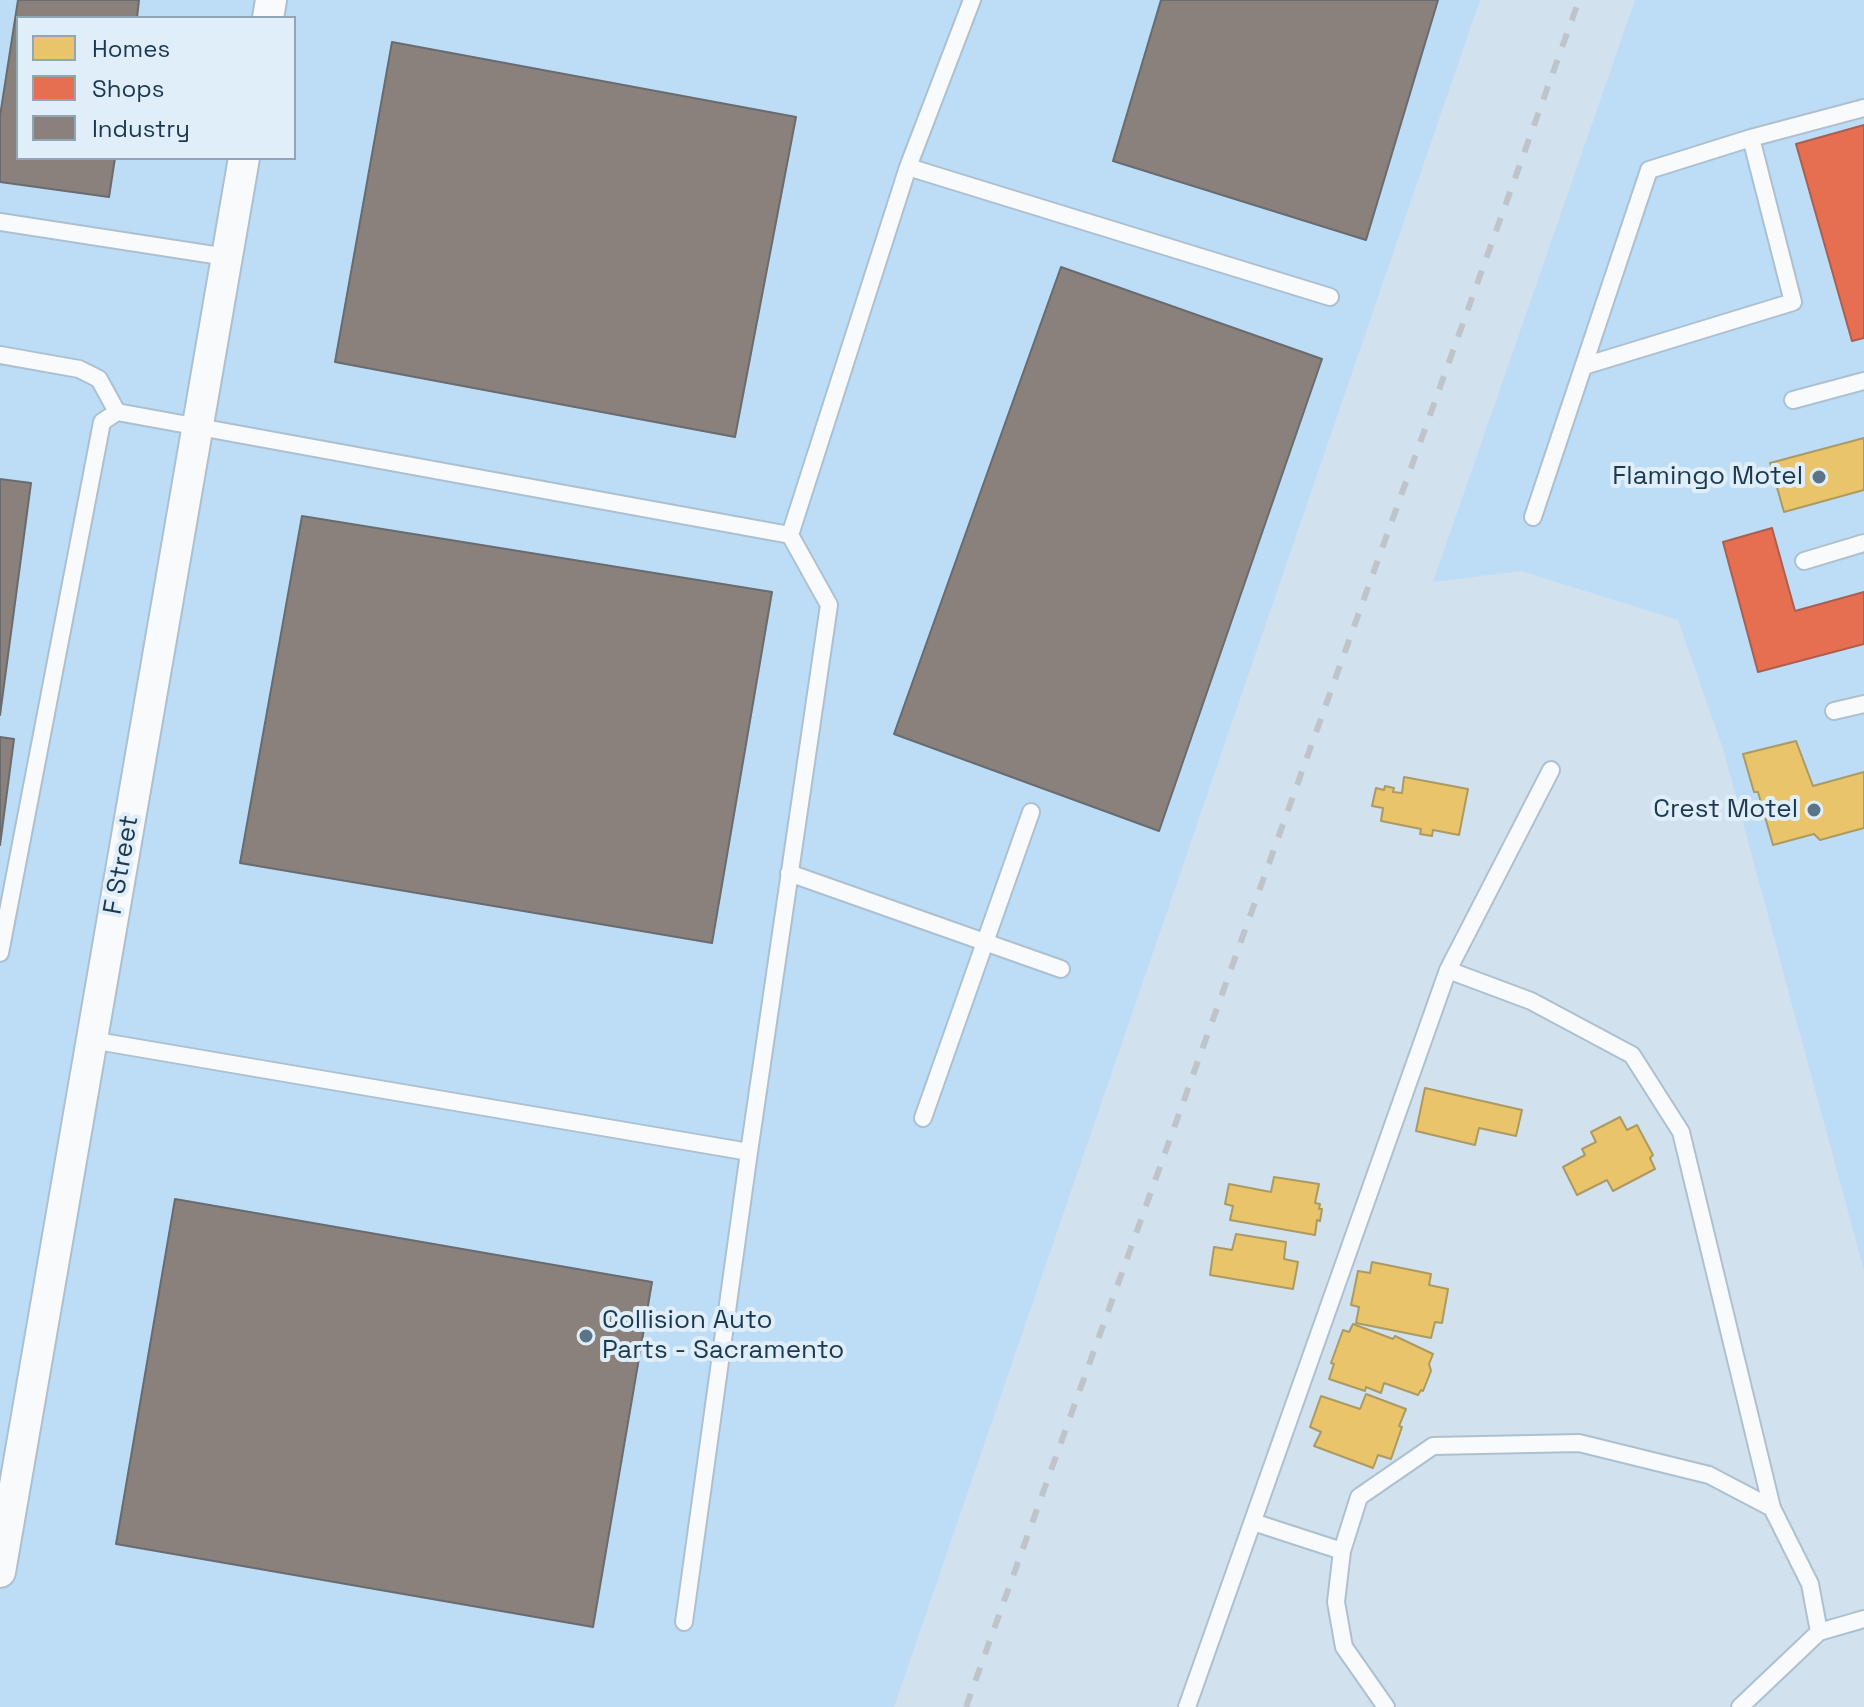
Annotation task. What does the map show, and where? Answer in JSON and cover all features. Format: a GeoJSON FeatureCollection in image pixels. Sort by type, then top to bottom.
{"type":"FeatureCollection","features":[{"type":"Feature","properties":{"kind":"street","name":"F Street"},"geometry":{"type":"LineString","coordinates":[[0,1572],[9,1462],[91,1040],[244,160]]}},
{"type":"Feature","properties":{"kind":"lane"},"geometry":{"type":"LineString","coordinates":[[684,1622],[829,605],[790,535],[908,167],[972,0]]}},
{"type":"Feature","properties":{"kind":"lane"},"geometry":{"type":"LineString","coordinates":[[1533,517],[1649,170],[1751,138],[1864,108]]}},
{"type":"Feature","properties":{"kind":"lane"},"geometry":{"type":"LineString","coordinates":[[1584,366],[1793,302],[1751,138]]}},
{"type":"Feature","properties":{"kind":"lane"},"geometry":{"type":"LineString","coordinates":[[908,167],[1330,297]]}},
{"type":"Feature","properties":{"kind":"lane"},"geometry":{"type":"LineString","coordinates":[[0,222],[227,257]]}},
{"type":"Feature","properties":{"kind":"lane"},"geometry":{"type":"LineString","coordinates":[[0,355],[79,369],[99,379],[117,412]]}},
{"type":"Feature","properties":{"kind":"lane"},"geometry":{"type":"LineString","coordinates":[[1793,400],[1864,381]]}},
{"type":"Feature","properties":{"kind":"lane"},"geometry":{"type":"LineString","coordinates":[[0,953],[102,422],[117,412],[790,535]]}},
{"type":"Feature","properties":{"kind":"lane"},"geometry":{"type":"LineString","coordinates":[[1804,561],[1864,543]]}},
{"type":"Feature","properties":{"kind":"lane"},"geometry":{"type":"LineString","coordinates":[[1834,711],[1864,704]]}},
{"type":"Feature","properties":{"kind":"lane"},"geometry":{"type":"LineString","coordinates":[[1187,1707],[1448,970],[1551,770]]}},
{"type":"Feature","properties":{"kind":"lane"},"geometry":{"type":"LineString","coordinates":[[923,1118],[1031,812]]}},
{"type":"Feature","properties":{"kind":"lane"},"geometry":{"type":"LineString","coordinates":[[789,873],[1061,969]]}},
{"type":"Feature","properties":{"kind":"lane"},"geometry":{"type":"LineString","coordinates":[[1448,970],[1531,1001],[1632,1055],[1681,1132],[1772,1508],[1810,1584],[1819,1632]]}},
{"type":"Feature","properties":{"kind":"lane"},"geometry":{"type":"LineString","coordinates":[[91,1040],[749,1152]]}},
{"type":"Feature","properties":{"kind":"lane"},"geometry":{"type":"LineString","coordinates":[[1386,1707],[1344,1647],[1336,1602],[1342,1551],[1359,1497],[1433,1446],[1579,1443],[1709,1475],[1772,1508]]}},
{"type":"Feature","properties":{"kind":"lane"},"geometry":{"type":"LineString","coordinates":[[1253,1522],[1342,1551]]}},
{"type":"Feature","properties":{"kind":"lane"},"geometry":{"type":"LineString","coordinates":[[1740,1707],[1819,1632],[1864,1619]]}},
{"type":"Feature","properties":{"kind":"shaded area"},"geometry":{"type":"Polygon","coordinates":[[[0,0],[1480,0],[894,1707],[0,1707],[0,0]]]}},
{"type":"Feature","properties":{"kind":"shaded area"},"geometry":{"type":"Polygon","coordinates":[[[1635,0],[1864,0],[1864,1271],[1723,749],[1678,620],[1521,571],[1433,582],[1635,0]]]}},
{"type":"Feature","properties":{"kind":"building: Homes","name":"Flamingo Motel"},"geometry":{"type":"Polygon","coordinates":[[[1864,438],[1864,490],[1784,512],[1770,463],[1864,438]]]}},
{"type":"Feature","properties":{"kind":"building: Homes","name":"Crest Motel"},"geometry":{"type":"Polygon","coordinates":[[[1796,741],[1813,786],[1864,772],[1864,828],[1820,840],[1814,834],[1773,845],[1743,754],[1796,741]]]}},
{"type":"Feature","properties":{"kind":"building: Homes"},"geometry":{"type":"Polygon","coordinates":[[[1404,777],[1468,789],[1459,835],[1433,830],[1432,836],[1420,834],[1421,829],[1381,821],[1383,808],[1372,806],[1376,788],[1384,790],[1385,786],[1394,788],[1393,792],[1402,793],[1404,777]]]}},
{"type":"Feature","properties":{"kind":"building: Homes"},"geometry":{"type":"Polygon","coordinates":[[[1425,1088],[1522,1110],[1516,1136],[1479,1128],[1475,1145],[1416,1131],[1425,1088]]]}},
{"type":"Feature","properties":{"kind":"building: Homes"},"geometry":{"type":"Polygon","coordinates":[[[1620,1117],[1627,1130],[1637,1125],[1653,1155],[1650,1158],[1655,1169],[1613,1191],[1607,1180],[1577,1195],[1563,1167],[1585,1155],[1582,1149],[1596,1142],[1591,1132],[1620,1117]]]}},
{"type":"Feature","properties":{"kind":"building: Homes"},"geometry":{"type":"Polygon","coordinates":[[[1274,1177],[1319,1184],[1315,1203],[1320,1204],[1319,1209],[1322,1209],[1315,1235],[1230,1220],[1233,1206],[1225,1204],[1229,1184],[1271,1192],[1274,1177]]]}},
{"type":"Feature","properties":{"kind":"building: Homes"},"geometry":{"type":"Polygon","coordinates":[[[1236,1234],[1286,1242],[1284,1259],[1298,1262],[1293,1289],[1210,1275],[1214,1247],[1232,1250],[1236,1234]]]}},
{"type":"Feature","properties":{"kind":"building: Homes"},"geometry":{"type":"Polygon","coordinates":[[[1372,1262],[1431,1274],[1429,1285],[1448,1289],[1442,1323],[1435,1322],[1431,1338],[1356,1323],[1359,1307],[1351,1305],[1358,1271],[1370,1273],[1372,1262]]]}},
{"type":"Feature","properties":{"kind":"building: Homes"},"geometry":{"type":"Polygon","coordinates":[[[1353,1324],[1393,1339],[1395,1336],[1433,1354],[1429,1364],[1431,1371],[1423,1391],[1418,1395],[1384,1383],[1381,1393],[1366,1387],[1365,1391],[1329,1379],[1334,1364],[1331,1363],[1343,1330],[1349,1332],[1353,1324]]]}},
{"type":"Feature","properties":{"kind":"building: Homes"},"geometry":{"type":"Polygon","coordinates":[[[1366,1394],[1406,1409],[1391,1459],[1378,1455],[1373,1468],[1314,1446],[1321,1432],[1310,1427],[1321,1396],[1360,1409],[1366,1394]]]}},
{"type":"Feature","properties":{"kind":"building: Shops"},"geometry":{"type":"Polygon","coordinates":[[[1864,125],[1864,338],[1852,341],[1796,144],[1864,125]]]}},
{"type":"Feature","properties":{"kind":"building: Shops"},"geometry":{"type":"Polygon","coordinates":[[[1772,528],[1795,611],[1864,592],[1864,644],[1758,672],[1723,542],[1772,528]]]}},
{"type":"Feature","properties":{"kind":"building: Industry"},"geometry":{"type":"Polygon","coordinates":[[[18,0],[139,0],[137,16],[16,16],[16,160],[115,160],[109,197],[0,182],[0,116],[18,0]]]}},
{"type":"Feature","properties":{"kind":"building: Industry"},"geometry":{"type":"Polygon","coordinates":[[[1161,0],[1438,0],[1366,240],[1113,161],[1161,0]]]}},
{"type":"Feature","properties":{"kind":"building: Industry"},"geometry":{"type":"Polygon","coordinates":[[[392,42],[796,117],[735,437],[335,362],[392,42]]]}},
{"type":"Feature","properties":{"kind":"building: Industry"},"geometry":{"type":"Polygon","coordinates":[[[1061,267],[1322,359],[1159,831],[894,734],[1061,267]]]}},
{"type":"Feature","properties":{"kind":"building: Industry"},"geometry":{"type":"Polygon","coordinates":[[[0,479],[31,483],[0,715],[0,479]]]}},
{"type":"Feature","properties":{"kind":"building: Industry"},"geometry":{"type":"Polygon","coordinates":[[[302,516],[772,592],[712,943],[240,863],[302,516]]]}},
{"type":"Feature","properties":{"kind":"building: Industry"},"geometry":{"type":"Polygon","coordinates":[[[0,737],[14,739],[0,845],[0,737]]]}},
{"type":"Feature","properties":{"kind":"building: Industry"},"geometry":{"type":"Polygon","coordinates":[[[175,1199],[652,1282],[593,1627],[116,1544],[175,1199]]]}},
{"type":"Feature","properties":{"kind":"railway"},"geometry":{"type":"LineString","coordinates":[[966,1707],[1579,0]]}},
{"type":"Feature","properties":{"kind":"place","name":"Flamingo Motel"},"geometry":{"type":"Point","coordinates":[1819,477]}},
{"type":"Feature","properties":{"kind":"place","name":"Crest Motel"},"geometry":{"type":"Point","coordinates":[1814,810]}},
{"type":"Feature","properties":{"kind":"place","name":"Collision Auto Parts - Sacramento"},"geometry":{"type":"Point","coordinates":[586,1336]}}]}
